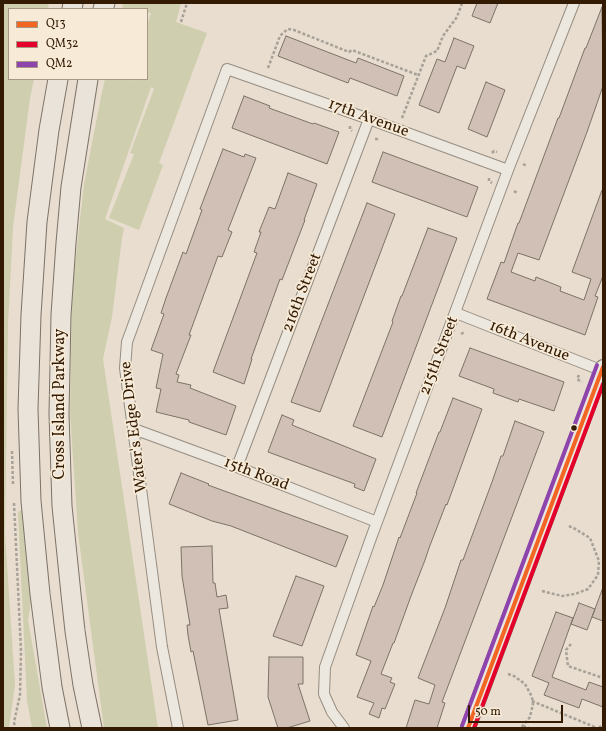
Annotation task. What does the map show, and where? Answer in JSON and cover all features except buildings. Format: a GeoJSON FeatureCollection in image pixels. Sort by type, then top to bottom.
{"type":"FeatureCollection","features":[{"type":"Feature","properties":{"kind":"highway","name":"Cross Island Parkway"},"geometry":{"type":"LineString","coordinates":[[58,80],[49,130],[37,222],[31,315],[28,409],[31,501],[40,594],[52,687],[60,728]]}},
{"type":"Feature","properties":{"kind":"highway","name":"Cross Island Parkway"},"geometry":{"type":"LineString","coordinates":[[88,80],[72,180],[66,243],[61,315],[59,414],[62,506],[72,609],[83,685],[92,728]]}},
{"type":"Feature","properties":{"kind":"street","name":"215th Street"},"geometry":{"type":"LineString","coordinates":[[344,728],[332,712],[324,694],[325,667],[377,522],[508,170],[574,3]]}},
{"type":"Feature","properties":{"kind":"street","name":"17th Avenue"},"geometry":{"type":"LineString","coordinates":[[227,69],[508,170]]}},
{"type":"Feature","properties":{"kind":"street","name":"Water's Edge Drive"},"geometry":{"type":"LineString","coordinates":[[178,728],[162,647],[125,368],[128,342],[227,69]]}},
{"type":"Feature","properties":{"kind":"street","name":"216th Street"},"geometry":{"type":"LineString","coordinates":[[237,467],[369,119]]}},
{"type":"Feature","properties":{"kind":"street","name":"16th Avenue"},"geometry":{"type":"LineString","coordinates":[[456,313],[602,369]]}},
{"type":"Feature","properties":{"kind":"street"},"geometry":{"type":"LineString","coordinates":[[468,728],[602,369]]}},
{"type":"Feature","properties":{"kind":"street","name":"15th Road"},"geometry":{"type":"LineString","coordinates":[[134,429],[237,467],[377,522]]}},
{"type":"Feature","properties":{"kind":"path"},"geometry":{"type":"LineString","coordinates":[[181,22],[187,3]]}},
{"type":"Feature","properties":{"kind":"path"},"geometry":{"type":"LineString","coordinates":[[402,118],[426,56],[437,51],[443,36],[457,17],[462,3]]}},
{"type":"Feature","properties":{"kind":"path"},"geometry":{"type":"LineString","coordinates":[[268,68],[282,32],[294,30],[349,52],[352,50],[418,75]]}},
{"type":"Feature","properties":{"kind":"path"},"geometry":{"type":"LineString","coordinates":[[350,126],[352,131]]}},
{"type":"Feature","properties":{"kind":"path"},"geometry":{"type":"LineString","coordinates":[[375,139],[379,137]]}},
{"type":"Feature","properties":{"kind":"path"},"geometry":{"type":"LineString","coordinates":[[523,164],[527,166]]}},
{"type":"Feature","properties":{"kind":"path"},"geometry":{"type":"LineString","coordinates":[[488,178],[492,183]]}},
{"type":"Feature","properties":{"kind":"path"},"geometry":{"type":"LineString","coordinates":[[461,334],[465,332]]}},
{"type":"Feature","properties":{"kind":"path"},"geometry":{"type":"LineString","coordinates":[[579,375],[577,379],[582,382]]}},
{"type":"Feature","properties":{"kind":"path"},"geometry":{"type":"LineString","coordinates":[[542,591],[562,596],[575,594],[588,589],[598,575],[599,561],[590,538],[572,527],[567,526]]}},
{"type":"Feature","properties":{"kind":"path"},"geometry":{"type":"LineString","coordinates":[[571,644],[566,650],[568,666],[603,678]]}},
{"type":"Feature","properties":{"kind":"path"},"geometry":{"type":"LineString","coordinates":[[508,674],[514,676],[525,684],[529,690],[532,701],[530,717],[522,727]]}},
{"type":"Feature","properties":{"kind":"path"},"geometry":{"type":"LineString","coordinates":[[532,701],[598,728],[603,724]]}},
{"type":"Feature","properties":{"kind":"path"},"geometry":{"type":"LineString","coordinates":[[522,727],[529,728]]}},
{"type":"Feature","properties":{"kind":"green space"},"geometry":{"type":"Polygon","coordinates":[[[3,3],[49,3],[48,8],[8,8],[8,80],[34,80],[30,98],[13,227],[8,324],[5,534],[15,685],[9,728],[3,728],[3,3]]]}},
{"type":"Feature","properties":{"kind":"green space"},"geometry":{"type":"Polygon","coordinates":[[[123,3],[181,3],[176,22],[207,33],[159,163],[163,165],[139,230],[109,218],[134,154],[130,153],[154,89],[151,87],[105,219],[124,228],[112,317],[103,359],[158,728],[104,728],[78,533],[70,412],[72,290],[84,184],[105,80],[130,80],[142,85],[130,80],[148,80],[148,22],[151,13],[148,12],[148,8],[122,8],[123,3]]]}},
{"type":"Feature","properties":{"kind":"green space"},"geometry":{"type":"Polygon","coordinates":[[[23,509],[32,595],[28,620],[47,728],[32,728],[27,701],[18,512],[23,509]]]}},
{"type":"Feature","properties":{"kind":"transit line","name":"QM2"},"geometry":{"type":"LineString","coordinates":[[462,726],[597,365]]}},
{"type":"Feature","properties":{"kind":"transit line","name":"Q13"},"geometry":{"type":"LineString","coordinates":[[468,728],[603,367]]}},
{"type":"Feature","properties":{"kind":"transit line","name":"QM32"},"geometry":{"type":"LineString","coordinates":[[474,728],[603,384]]}}]}
